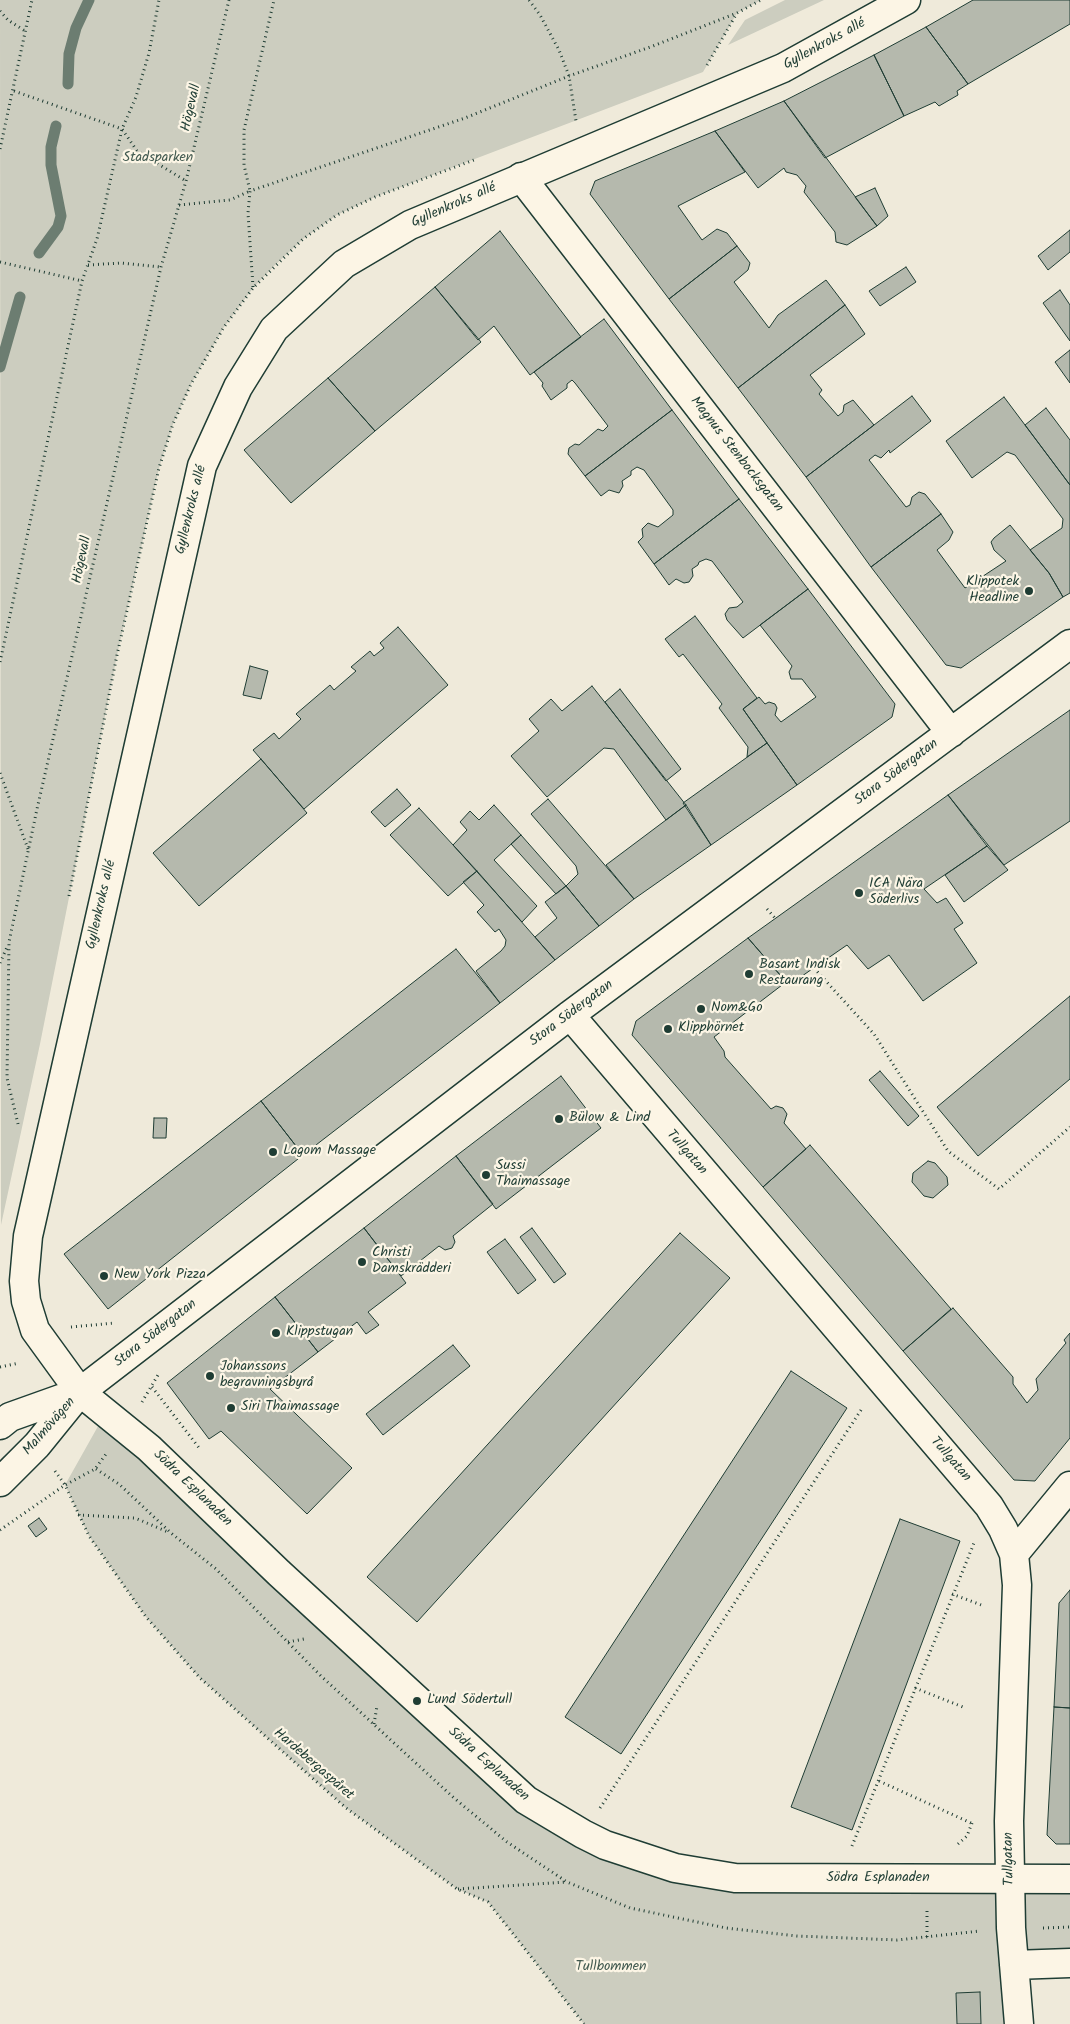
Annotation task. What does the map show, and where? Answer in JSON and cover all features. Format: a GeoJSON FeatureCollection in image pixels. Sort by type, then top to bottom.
{"type":"FeatureCollection","features":[{"type":"Feature","properties":{"kind":"street","name":"Gyllenkroks allé"},"geometry":{"type":"LineString","coordinates":[[80,1392],[44,1344],[30,1317],[24,1281],[28,1236],[202,466],[219,425],[256,356],[274,329],[344,264],[410,225],[783,68],[906,0]]}},
{"type":"Feature","properties":{"kind":"street","name":"Magnus Stenbocksgatan"},"geometry":{"type":"LineString","coordinates":[[521,177],[950,733]]}},
{"type":"Feature","properties":{"kind":"street","name":"Stora Södergatan"},"geometry":{"type":"LineString","coordinates":[[80,1392],[570,1015],[1070,644]]}},
{"type":"Feature","properties":{"kind":"street","name":"Tullgatan"},"geometry":{"type":"LineString","coordinates":[[570,1015],[989,1506],[1003,1529],[1014,1554],[1017,1585],[1008,1821],[1014,1965],[1019,2024]]}},
{"type":"Feature","properties":{"kind":"street","name":"Malmövägen"},"geometry":{"type":"LineString","coordinates":[[0,1425],[10,1417],[80,1392]]}},
{"type":"Feature","properties":{"kind":"street","name":"Malmövägen"},"geometry":{"type":"LineString","coordinates":[[0,1482],[36,1445],[80,1392]]}},
{"type":"Feature","properties":{"kind":"street","name":"Södra Esplanaden"},"geometry":{"type":"LineString","coordinates":[[80,1392],[125,1428],[386,1673],[526,1800],[605,1845],[675,1868],[734,1878],[1010,1880],[1070,1878]]}},
{"type":"Feature","properties":{"kind":"street"},"geometry":{"type":"LineString","coordinates":[[1014,1554],[1070,1486]]}},
{"type":"Feature","properties":{"kind":"street"},"geometry":{"type":"LineString","coordinates":[[1014,1965],[1070,1963]]}},
{"type":"Feature","properties":{"kind":"path"},"geometry":{"type":"LineString","coordinates":[[0,149],[14,91],[32,0]]}},
{"type":"Feature","properties":{"kind":"path"},"geometry":{"type":"LineString","coordinates":[[0,662],[82,281],[98,239],[122,129],[136,97],[149,53],[159,0]]}},
{"type":"Feature","properties":{"kind":"path","name":"Högevall"},"geometry":{"type":"LineString","coordinates":[[20,1129],[10,1098],[7,1078],[10,942],[29,850],[161,267],[186,180],[229,0]]}},
{"type":"Feature","properties":{"kind":"path"},"geometry":{"type":"LineString","coordinates":[[253,288],[248,213],[250,191],[244,165],[244,130],[274,0]]}},
{"type":"Feature","properties":{"kind":"path"},"geometry":{"type":"LineString","coordinates":[[529,0],[540,15],[559,50],[569,76],[576,121],[586,150]]}},
{"type":"Feature","properties":{"kind":"path"},"geometry":{"type":"LineString","coordinates":[[179,205],[230,200],[250,191],[465,118],[569,76],[653,46],[737,12],[761,0]]}},
{"type":"Feature","properties":{"kind":"path"},"geometry":{"type":"LineString","coordinates":[[0,11],[8,20],[25,31]]}},
{"type":"Feature","properties":{"kind":"path"},"geometry":{"type":"LineString","coordinates":[[14,91],[122,129],[137,151],[186,180]]}},
{"type":"Feature","properties":{"kind":"path"},"geometry":{"type":"LineString","coordinates":[[0,262],[82,281]]}},
{"type":"Feature","properties":{"kind":"path"},"geometry":{"type":"LineString","coordinates":[[88,265],[122,263],[161,267]]}},
{"type":"Feature","properties":{"kind":"path"},"geometry":{"type":"LineString","coordinates":[[0,773],[29,850]]}},
{"type":"Feature","properties":{"kind":"path"},"geometry":{"type":"LineString","coordinates":[[0,963],[10,942]]}},
{"type":"Feature","properties":{"kind":"path"},"geometry":{"type":"LineString","coordinates":[[814,968],[874,1034],[948,1151],[999,1189],[1070,1127]]}},
{"type":"Feature","properties":{"kind":"path"},"geometry":{"type":"LineString","coordinates":[[74,1326],[117,1322]]}},
{"type":"Feature","properties":{"kind":"path"},"geometry":{"type":"LineString","coordinates":[[599,1809],[881,1380]]}},
{"type":"Feature","properties":{"kind":"path"},"geometry":{"type":"LineString","coordinates":[[0,1530],[65,1485],[95,1469],[125,1428]]}},
{"type":"Feature","properties":{"kind":"path","name":"Hardebergaspåret"},"geometry":{"type":"LineString","coordinates":[[65,1485],[89,1536],[146,1617],[200,1678],[346,1808],[457,1889],[488,1902],[584,2024]]}},
{"type":"Feature","properties":{"kind":"path"},"geometry":{"type":"LineString","coordinates":[[850,1852],[989,1506]]}},
{"type":"Feature","properties":{"kind":"path"},"geometry":{"type":"LineString","coordinates":[[78,1515],[135,1518],[171,1533]]}},
{"type":"Feature","properties":{"kind":"path"},"geometry":{"type":"LineString","coordinates":[[287,1642],[307,1638]]}},
{"type":"Feature","properties":{"kind":"path"},"geometry":{"type":"LineString","coordinates":[[915,1688],[964,1707]]}},
{"type":"Feature","properties":{"kind":"path"},"geometry":{"type":"LineString","coordinates":[[374,1724],[377,1706]]}},
{"type":"Feature","properties":{"kind":"path"},"geometry":{"type":"LineString","coordinates":[[878,1781],[972,1823],[1008,1821]]}},
{"type":"Feature","properties":{"kind":"path"},"geometry":{"type":"LineString","coordinates":[[954,1845],[961,1844],[972,1823]]}},
{"type":"Feature","properties":{"kind":"path"},"geometry":{"type":"LineString","coordinates":[[457,1889],[567,1882]]}},
{"type":"Feature","properties":{"kind":"green space","name":"Stadsparken"},"geometry":{"type":"Polygon","coordinates":[[[0,0],[761,0],[737,13],[703,72],[375,197],[337,215],[303,239],[274,266],[253,288],[224,327],[191,384],[173,424],[159,468],[117,655],[40,1044],[1,1225],[0,0]]]}},
{"type":"Feature","properties":{"kind":"green space"},"geometry":{"type":"Polygon","coordinates":[[[785,0],[824,0],[728,45],[745,20],[785,0]]]}},
{"type":"Feature","properties":{"kind":"green space","name":"Tullbommen"},"geometry":{"type":"Polygon","coordinates":[[[106,1412],[526,1800],[675,1868],[1070,1879],[1070,1963],[1014,1965],[1019,2024],[584,2024],[488,1902],[457,1889],[346,1808],[200,1678],[146,1617],[89,1536],[65,1485],[106,1412]]]}},
{"type":"Feature","properties":{"kind":"building"},"geometry":{"type":"Polygon","coordinates":[[[973,0],[1070,0],[1070,24],[968,84],[926,27],[973,0]]]}},
{"type":"Feature","properties":{"kind":"building"},"geometry":{"type":"Polygon","coordinates":[[[926,27],[968,84],[957,91],[958,95],[939,106],[935,102],[904,116],[874,55],[926,27]]]}},
{"type":"Feature","properties":{"kind":"building"},"geometry":{"type":"Polygon","coordinates":[[[874,55],[904,116],[825,158],[784,101],[874,55]]]}},
{"type":"Feature","properties":{"kind":"building"},"geometry":{"type":"Polygon","coordinates":[[[784,101],[877,226],[847,245],[836,242],[835,232],[804,192],[806,186],[797,175],[786,172],[784,168],[758,188],[715,131],[784,101]]]}},
{"type":"Feature","properties":{"kind":"building"},"geometry":{"type":"Polygon","coordinates":[[[715,131],[745,172],[678,206],[702,240],[717,229],[727,233],[737,246],[669,299],[590,194],[595,181],[715,131]]]}},
{"type":"Feature","properties":{"kind":"building"},"geometry":{"type":"Polygon","coordinates":[[[875,188],[888,216],[877,226],[855,197],[875,188]]]}},
{"type":"Feature","properties":{"kind":"building"},"geometry":{"type":"Polygon","coordinates":[[[1070,230],[1070,252],[1048,270],[1038,256],[1070,230]]]}},
{"type":"Feature","properties":{"kind":"building"},"geometry":{"type":"Polygon","coordinates":[[[500,231],[581,337],[530,375],[494,326],[478,340],[435,287],[500,231]]]}},
{"type":"Feature","properties":{"kind":"building"},"geometry":{"type":"Polygon","coordinates":[[[737,246],[750,263],[748,270],[734,282],[769,328],[778,315],[826,280],[845,305],[738,388],[669,299],[737,246]]]}},
{"type":"Feature","properties":{"kind":"building"},"geometry":{"type":"Polygon","coordinates":[[[906,267],[916,282],[880,306],[869,291],[906,267]]]}},
{"type":"Feature","properties":{"kind":"building"},"geometry":{"type":"Polygon","coordinates":[[[435,287],[481,342],[375,431],[328,378],[435,287]]]}},
{"type":"Feature","properties":{"kind":"building"},"geometry":{"type":"Polygon","coordinates":[[[1060,290],[1070,305],[1070,341],[1043,303],[1060,290]]]}},
{"type":"Feature","properties":{"kind":"building"},"geometry":{"type":"Polygon","coordinates":[[[845,305],[865,334],[810,375],[822,390],[819,394],[838,416],[843,412],[844,405],[853,400],[874,425],[806,477],[738,388],[845,305]]]}},
{"type":"Feature","properties":{"kind":"building"},"geometry":{"type":"Polygon","coordinates":[[[604,319],[672,410],[585,476],[568,454],[569,448],[575,444],[579,445],[598,429],[603,431],[608,426],[572,380],[567,384],[567,388],[551,400],[542,386],[543,383],[534,372],[604,319]]]}},
{"type":"Feature","properties":{"kind":"building"},"geometry":{"type":"Polygon","coordinates":[[[1070,350],[1070,383],[1055,362],[1070,350]]]}},
{"type":"Feature","properties":{"kind":"building"},"geometry":{"type":"Polygon","coordinates":[[[328,378],[375,431],[291,503],[244,450],[328,378]]]}},
{"type":"Feature","properties":{"kind":"building"},"geometry":{"type":"Polygon","coordinates":[[[912,396],[931,421],[890,453],[889,450],[881,458],[875,455],[869,460],[906,507],[910,505],[912,497],[919,492],[925,494],[941,514],[871,567],[806,477],[912,396]]]}},
{"type":"Feature","properties":{"kind":"building"},"geometry":{"type":"Polygon","coordinates":[[[1004,397],[1070,485],[1070,593],[1063,597],[1049,573],[1030,550],[1062,528],[1063,519],[1015,455],[1007,452],[972,478],[946,441],[1004,397]]]}},
{"type":"Feature","properties":{"kind":"building"},"geometry":{"type":"Polygon","coordinates":[[[1046,408],[1070,440],[1070,485],[1025,425],[1046,408]]]}},
{"type":"Feature","properties":{"kind":"building"},"geometry":{"type":"Polygon","coordinates":[[[672,410],[739,499],[654,564],[638,542],[643,537],[642,529],[648,523],[658,527],[673,515],[673,510],[644,470],[637,467],[631,471],[631,475],[622,481],[623,486],[619,493],[609,490],[601,496],[585,476],[672,410]]]}},
{"type":"Feature","properties":{"kind":"building"},"geometry":{"type":"Polygon","coordinates":[[[739,499],[808,589],[743,638],[727,620],[725,614],[729,608],[737,607],[743,602],[712,561],[706,559],[699,562],[692,569],[693,576],[689,582],[684,583],[676,579],[669,585],[654,564],[739,499]]]}},
{"type":"Feature","properties":{"kind":"building"},"geometry":{"type":"Polygon","coordinates":[[[941,514],[953,532],[949,540],[937,550],[965,588],[1006,561],[994,550],[991,542],[1010,525],[1049,573],[1063,597],[961,668],[946,665],[871,567],[941,514]]]}},
{"type":"Feature","properties":{"kind":"building"},"geometry":{"type":"Polygon","coordinates":[[[808,589],[895,704],[892,717],[797,785],[743,709],[759,697],[765,704],[769,702],[775,704],[777,708],[775,715],[781,722],[816,697],[802,679],[791,679],[789,672],[792,666],[760,625],[808,589]]]}},
{"type":"Feature","properties":{"kind":"building"},"geometry":{"type":"Polygon","coordinates":[[[695,616],[757,698],[743,709],[767,743],[747,757],[748,747],[719,708],[722,704],[683,654],[679,657],[665,639],[695,616]]]}},
{"type":"Feature","properties":{"kind":"building"},"geometry":{"type":"Polygon","coordinates":[[[398,627],[448,685],[304,809],[253,750],[274,733],[279,739],[301,719],[296,714],[330,685],[334,690],[356,671],[351,667],[370,651],[374,656],[384,648],[380,643],[398,627]]]}},
{"type":"Feature","properties":{"kind":"building"},"geometry":{"type":"Polygon","coordinates":[[[250,666],[268,671],[261,699],[243,695],[250,666]]]}},
{"type":"Feature","properties":{"kind":"building"},"geometry":{"type":"Polygon","coordinates":[[[592,686],[686,805],[666,820],[614,749],[604,748],[547,797],[511,756],[539,731],[529,719],[551,699],[562,711],[592,686]]]}},
{"type":"Feature","properties":{"kind":"building"},"geometry":{"type":"Polygon","coordinates":[[[620,689],[681,769],[666,781],[605,702],[620,689]]]}},
{"type":"Feature","properties":{"kind":"building"},"geometry":{"type":"Polygon","coordinates":[[[1070,710],[1070,821],[1004,865],[948,795],[1070,710]]]}},
{"type":"Feature","properties":{"kind":"building"},"geometry":{"type":"Polygon","coordinates":[[[767,743],[797,785],[711,845],[683,803],[767,743]]]}},
{"type":"Feature","properties":{"kind":"building"},"geometry":{"type":"Polygon","coordinates":[[[261,759],[307,813],[199,906],[153,853],[261,759]]]}},
{"type":"Feature","properties":{"kind":"building"},"geometry":{"type":"Polygon","coordinates":[[[397,789],[411,805],[385,827],[371,812],[397,789]]]}},
{"type":"Feature","properties":{"kind":"building"},"geometry":{"type":"Polygon","coordinates":[[[948,795],[987,846],[924,889],[937,903],[946,898],[963,923],[954,929],[977,963],[923,1001],[889,955],[868,969],[847,945],[789,985],[748,938],[948,795]]]}},
{"type":"Feature","properties":{"kind":"building"},"geometry":{"type":"Polygon","coordinates":[[[548,799],[634,899],[599,926],[566,886],[578,874],[576,866],[531,814],[548,799]]]}},
{"type":"Feature","properties":{"kind":"building"},"geometry":{"type":"Polygon","coordinates":[[[494,805],[521,835],[494,860],[537,906],[522,922],[453,845],[467,830],[460,822],[470,811],[479,820],[494,805]]]}},
{"type":"Feature","properties":{"kind":"building"},"geometry":{"type":"Polygon","coordinates":[[[686,805],[711,845],[634,899],[606,865],[686,805]]]}},
{"type":"Feature","properties":{"kind":"building"},"geometry":{"type":"Polygon","coordinates":[[[419,808],[477,871],[448,896],[390,835],[419,808]]]}},
{"type":"Feature","properties":{"kind":"building"},"geometry":{"type":"Polygon","coordinates":[[[521,835],[566,886],[556,894],[511,844],[521,835]]]}},
{"type":"Feature","properties":{"kind":"building"},"geometry":{"type":"Polygon","coordinates":[[[987,846],[1008,870],[964,902],[945,875],[987,846]]]}},
{"type":"Feature","properties":{"kind":"building"},"geometry":{"type":"Polygon","coordinates":[[[477,871],[555,960],[500,1003],[476,971],[501,951],[505,946],[506,940],[499,929],[495,932],[477,912],[484,905],[463,882],[477,871]]]}},
{"type":"Feature","properties":{"kind":"building"},"geometry":{"type":"Polygon","coordinates":[[[566,886],[599,926],[555,960],[535,937],[557,918],[545,902],[566,886]]]}},
{"type":"Feature","properties":{"kind":"building"},"geometry":{"type":"Polygon","coordinates":[[[748,938],[786,982],[714,1037],[724,1051],[725,1057],[771,1109],[776,1106],[783,1108],[787,1114],[784,1123],[806,1149],[763,1187],[632,1035],[636,1021],[748,938]]]}},
{"type":"Feature","properties":{"kind":"building"},"geometry":{"type":"Polygon","coordinates":[[[456,949],[500,1003],[303,1155],[261,1101],[456,949]]]}},
{"type":"Feature","properties":{"kind":"building"},"geometry":{"type":"Polygon","coordinates":[[[1070,996],[1070,1079],[978,1156],[937,1107],[1070,996]]]}},
{"type":"Feature","properties":{"kind":"building"},"geometry":{"type":"Polygon","coordinates":[[[880,1071],[919,1116],[908,1126],[869,1080],[880,1071]]]}},
{"type":"Feature","properties":{"kind":"building"},"geometry":{"type":"Polygon","coordinates":[[[561,1076],[601,1128],[496,1209],[456,1156],[561,1076]]]}},
{"type":"Feature","properties":{"kind":"building"},"geometry":{"type":"Polygon","coordinates":[[[261,1101],[303,1155],[108,1309],[64,1254],[261,1101]]]}},
{"type":"Feature","properties":{"kind":"building"},"geometry":{"type":"Polygon","coordinates":[[[154,1118],[167,1118],[166,1138],[153,1138],[154,1118]]]}},
{"type":"Feature","properties":{"kind":"building"},"geometry":{"type":"Polygon","coordinates":[[[810,1145],[951,1309],[903,1351],[763,1187],[810,1145]]]}},
{"type":"Feature","properties":{"kind":"building"},"geometry":{"type":"Polygon","coordinates":[[[456,1156],[493,1204],[453,1236],[455,1242],[452,1248],[445,1250],[439,1246],[401,1276],[364,1228],[456,1156]]]}},
{"type":"Feature","properties":{"kind":"building"},"geometry":{"type":"Polygon","coordinates":[[[928,1161],[935,1163],[947,1177],[948,1185],[933,1198],[924,1196],[912,1182],[913,1173],[928,1161]]]}},
{"type":"Feature","properties":{"kind":"building"},"geometry":{"type":"Polygon","coordinates":[[[364,1228],[406,1283],[368,1312],[379,1325],[366,1334],[357,1322],[318,1352],[275,1297],[364,1228]]]}},
{"type":"Feature","properties":{"kind":"building"},"geometry":{"type":"Polygon","coordinates":[[[532,1228],[566,1274],[554,1283],[520,1237],[532,1228]]]}},
{"type":"Feature","properties":{"kind":"building"},"geometry":{"type":"Polygon","coordinates":[[[680,1233],[730,1278],[417,1622],[367,1577],[680,1233]]]}},
{"type":"Feature","properties":{"kind":"building"},"geometry":{"type":"Polygon","coordinates":[[[505,1239],[536,1280],[518,1294],[487,1252],[505,1239]]]}},
{"type":"Feature","properties":{"kind":"building"},"geometry":{"type":"Polygon","coordinates":[[[275,1297],[318,1352],[270,1389],[352,1468],[307,1514],[221,1431],[209,1439],[167,1383],[275,1297]]]}},
{"type":"Feature","properties":{"kind":"building"},"geometry":{"type":"Polygon","coordinates":[[[953,1308],[1013,1377],[1013,1384],[1027,1403],[1038,1390],[1036,1379],[1066,1343],[1064,1340],[1070,1333],[1070,1438],[1035,1481],[1014,1480],[903,1351],[953,1308]]]}},
{"type":"Feature","properties":{"kind":"building"},"geometry":{"type":"Polygon","coordinates":[[[453,1345],[470,1366],[383,1435],[366,1414],[453,1345]]]}},
{"type":"Feature","properties":{"kind":"building"},"geometry":{"type":"Polygon","coordinates":[[[791,1371],[847,1408],[621,1754],[565,1717],[791,1371]]]}},
{"type":"Feature","properties":{"kind":"building"},"geometry":{"type":"Polygon","coordinates":[[[39,1518],[47,1529],[36,1537],[28,1526],[39,1518]]]}},
{"type":"Feature","properties":{"kind":"building"},"geometry":{"type":"Polygon","coordinates":[[[900,1519],[960,1541],[852,1830],[791,1807],[900,1519]]]}},
{"type":"Feature","properties":{"kind":"building"},"geometry":{"type":"Polygon","coordinates":[[[1070,1590],[1070,1708],[1054,1707],[1059,1603],[1070,1590]]]}},
{"type":"Feature","properties":{"kind":"building"},"geometry":{"type":"Polygon","coordinates":[[[1054,1707],[1070,1708],[1070,1844],[1056,1844],[1047,1835],[1054,1707]]]}},
{"type":"Feature","properties":{"kind":"building"},"geometry":{"type":"Polygon","coordinates":[[[980,1992],[981,2024],[957,2024],[956,1993],[980,1992]]]}},
{"type":"Feature","properties":{"kind":"waterway"},"geometry":{"type":"LineString","coordinates":[[68,84],[69,54],[76,28],[89,0]]}},
{"type":"Feature","properties":{"kind":"waterway"},"geometry":{"type":"LineString","coordinates":[[39,253],[58,227],[61,216],[51,165],[51,147],[56,126]]}},
{"type":"Feature","properties":{"kind":"waterway"},"geometry":{"type":"LineString","coordinates":[[0,367],[20,297]]}},
{"type":"Feature","properties":{"kind":"place","name":"Klippotek Headline"},"geometry":{"type":"Point","coordinates":[1029,591]}},
{"type":"Feature","properties":{"kind":"place","name":"ICA Nära Söderlivs"},"geometry":{"type":"Point","coordinates":[859,893]}},
{"type":"Feature","properties":{"kind":"place","name":"Basant Indisk Restaurang"},"geometry":{"type":"Point","coordinates":[749,974]}},
{"type":"Feature","properties":{"kind":"place","name":"Nom&Go"},"geometry":{"type":"Point","coordinates":[701,1009]}},
{"type":"Feature","properties":{"kind":"place","name":"Klipphörnet"},"geometry":{"type":"Point","coordinates":[668,1029]}},
{"type":"Feature","properties":{"kind":"place","name":"Bülow & Lind"},"geometry":{"type":"Point","coordinates":[559,1119]}},
{"type":"Feature","properties":{"kind":"place","name":"Lagom Massage"},"geometry":{"type":"Point","coordinates":[273,1152]}},
{"type":"Feature","properties":{"kind":"place","name":"Sussi Thaimassage"},"geometry":{"type":"Point","coordinates":[486,1175]}},
{"type":"Feature","properties":{"kind":"place","name":"Christi Damskrädderi"},"geometry":{"type":"Point","coordinates":[362,1262]}},
{"type":"Feature","properties":{"kind":"place","name":"New York Pizza"},"geometry":{"type":"Point","coordinates":[104,1276]}},
{"type":"Feature","properties":{"kind":"place","name":"Klippstugan"},"geometry":{"type":"Point","coordinates":[276,1333]}},
{"type":"Feature","properties":{"kind":"place","name":"Johanssons begravningsbyrå"},"geometry":{"type":"Point","coordinates":[210,1376]}},
{"type":"Feature","properties":{"kind":"place","name":"Siri Thaimassage"},"geometry":{"type":"Point","coordinates":[231,1408]}},
{"type":"Feature","properties":{"kind":"place","name":"Lund Södertull"},"geometry":{"type":"Point","coordinates":[417,1701]}}]}
